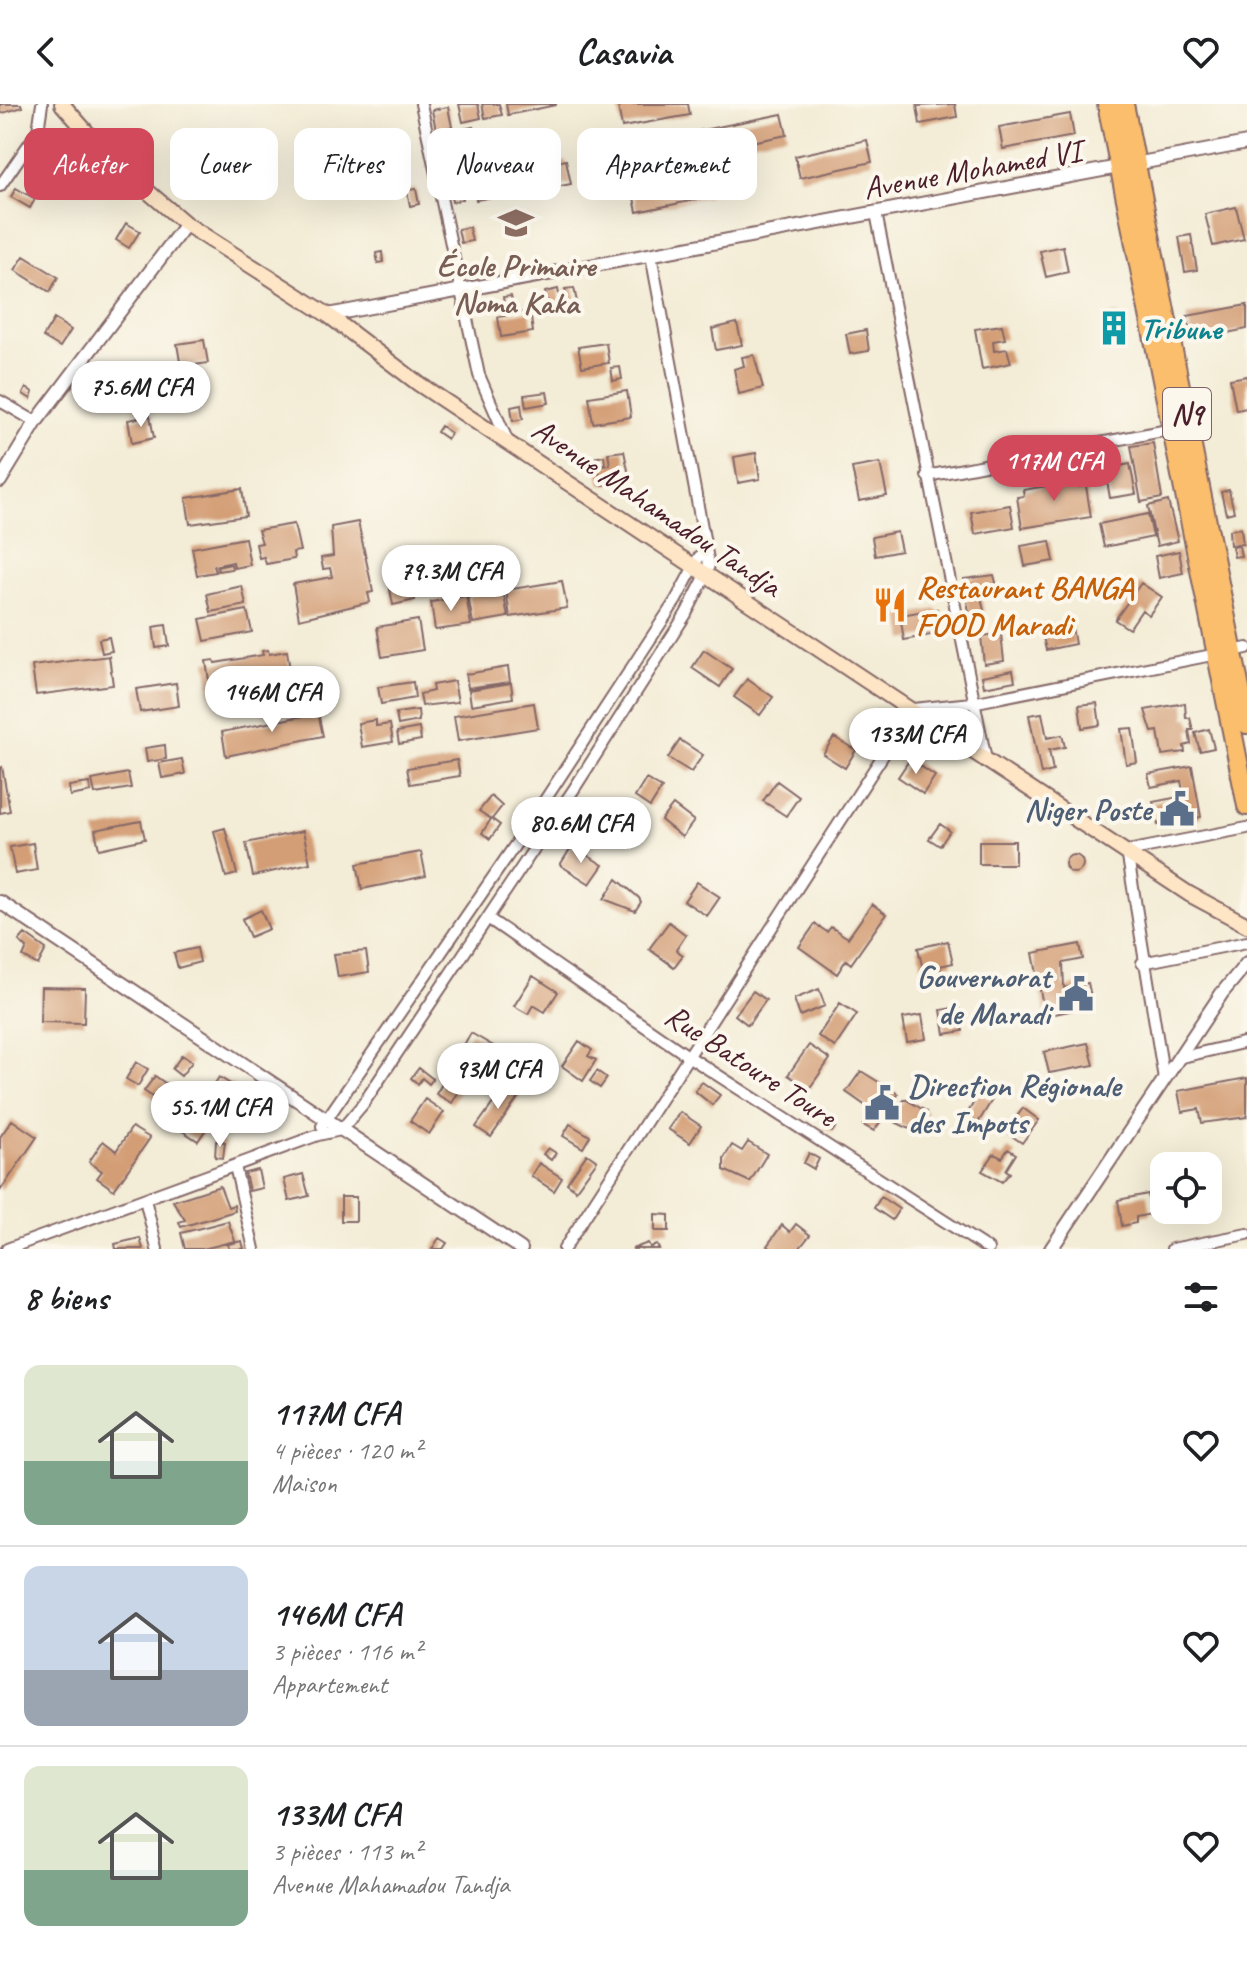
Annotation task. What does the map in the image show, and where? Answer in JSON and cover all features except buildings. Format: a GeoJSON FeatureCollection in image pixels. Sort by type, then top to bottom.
{"type":"FeatureCollection","features":[{"type":"Feature","properties":{"kind":"highway","name":"N9"},"geometry":{"type":"LineString","coordinates":[[1107,104],[1128,166],[1181,428],[1247,724]]}},
{"type":"Feature","properties":{"kind":"highway","name":"N9"},"geometry":{"type":"LineString","coordinates":[[1124,104],[1128,166]]}},
{"type":"Feature","properties":{"kind":"highway","name":"N9"},"geometry":{"type":"LineString","coordinates":[[1231,651],[1247,806]]}},
{"type":"Feature","properties":{"kind":"main road","name":"Avenue Mahamadou Tandja"},"geometry":{"type":"LineString","coordinates":[[62,104],[112,161],[186,224],[328,315],[368,348],[986,760],[1189,894],[1247,925]]}},
{"type":"Feature","properties":{"kind":"street"},"geometry":{"type":"LineString","coordinates":[[0,186],[38,131],[42,104]]}},
{"type":"Feature","properties":{"kind":"street"},"geometry":{"type":"LineString","coordinates":[[421,104],[479,375],[508,442]]}},
{"type":"Feature","properties":{"kind":"street","name":"Avenue Mohamed VI"},"geometry":{"type":"LineString","coordinates":[[328,315],[1247,143]]}},
{"type":"Feature","properties":{"kind":"street"},"geometry":{"type":"LineString","coordinates":[[0,160],[12,168]]}},
{"type":"Feature","properties":{"kind":"street"},"geometry":{"type":"LineString","coordinates":[[876,213],[972,703],[986,760]]}},
{"type":"Feature","properties":{"kind":"street"},"geometry":{"type":"LineString","coordinates":[[0,481],[36,422],[186,224]]}},
{"type":"Feature","properties":{"kind":"street"},"geometry":{"type":"LineString","coordinates":[[318,1135],[325,1120],[424,980],[625,676],[700,571],[709,565],[651,255]]}},
{"type":"Feature","properties":{"kind":"street"},"geometry":{"type":"LineString","coordinates":[[0,401],[36,422]]}},
{"type":"Feature","properties":{"kind":"street"},"geometry":{"type":"LineString","coordinates":[[927,476],[1181,428]]}},
{"type":"Feature","properties":{"kind":"street"},"geometry":{"type":"LineString","coordinates":[[7,1249],[318,1135],[341,1130],[363,1104],[489,919],[639,687],[690,607],[700,571]]}},
{"type":"Feature","properties":{"kind":"street"},"geometry":{"type":"LineString","coordinates":[[564,1249],[913,709],[972,703],[1231,651]]}},
{"type":"Feature","properties":{"kind":"street"},"geometry":{"type":"LineString","coordinates":[[625,676],[639,687]]}},
{"type":"Feature","properties":{"kind":"street"},"geometry":{"type":"LineString","coordinates":[[1164,1079],[1142,963],[1127,851],[1247,828]]}},
{"type":"Feature","properties":{"kind":"street"},"geometry":{"type":"LineString","coordinates":[[0,902],[521,1249]]}},
{"type":"Feature","properties":{"kind":"street","name":"Rue Batoure Toure"},"geometry":{"type":"LineString","coordinates":[[489,919],[688,1056],[988,1249]]}},
{"type":"Feature","properties":{"kind":"street"},"geometry":{"type":"LineString","coordinates":[[1142,963],[1247,942]]}},
{"type":"Feature","properties":{"kind":"street"},"geometry":{"type":"LineString","coordinates":[[1051,1249],[1222,993],[1247,963]]}},
{"type":"Feature","properties":{"kind":"street"},"geometry":{"type":"LineString","coordinates":[[1178,1058],[1247,1042]]}},
{"type":"Feature","properties":{"kind":"street"},"geometry":{"type":"LineString","coordinates":[[235,1166],[254,1249]]}},
{"type":"Feature","properties":{"kind":"street"},"geometry":{"type":"LineString","coordinates":[[145,1199],[157,1249]]}},
{"type":"Feature","properties":{"kind":"street"},"geometry":{"type":"LineString","coordinates":[[1172,1249],[1247,1234]]}},
{"type":"Feature","properties":{"kind":"place","name":"École Primaire Noma Kaka"},"geometry":{"type":"Point","coordinates":[516,223]}},
{"type":"Feature","properties":{"kind":"place","name":"Tribune"},"geometry":{"type":"Point","coordinates":[1114,328]}},
{"type":"Feature","properties":{"kind":"place","name":"Restaurant BANGA FOOD Maradi"},"geometry":{"type":"Point","coordinates":[890,605]}},
{"type":"Feature","properties":{"kind":"place","name":"Niger Poste"},"geometry":{"type":"Point","coordinates":[1177,809]}},
{"type":"Feature","properties":{"kind":"place","name":"Gouvernorat de Maradi"},"geometry":{"type":"Point","coordinates":[1076,994]}},
{"type":"Feature","properties":{"kind":"place","name":"Direction Régionale des Impots"},"geometry":{"type":"Point","coordinates":[882,1103]}}]}
